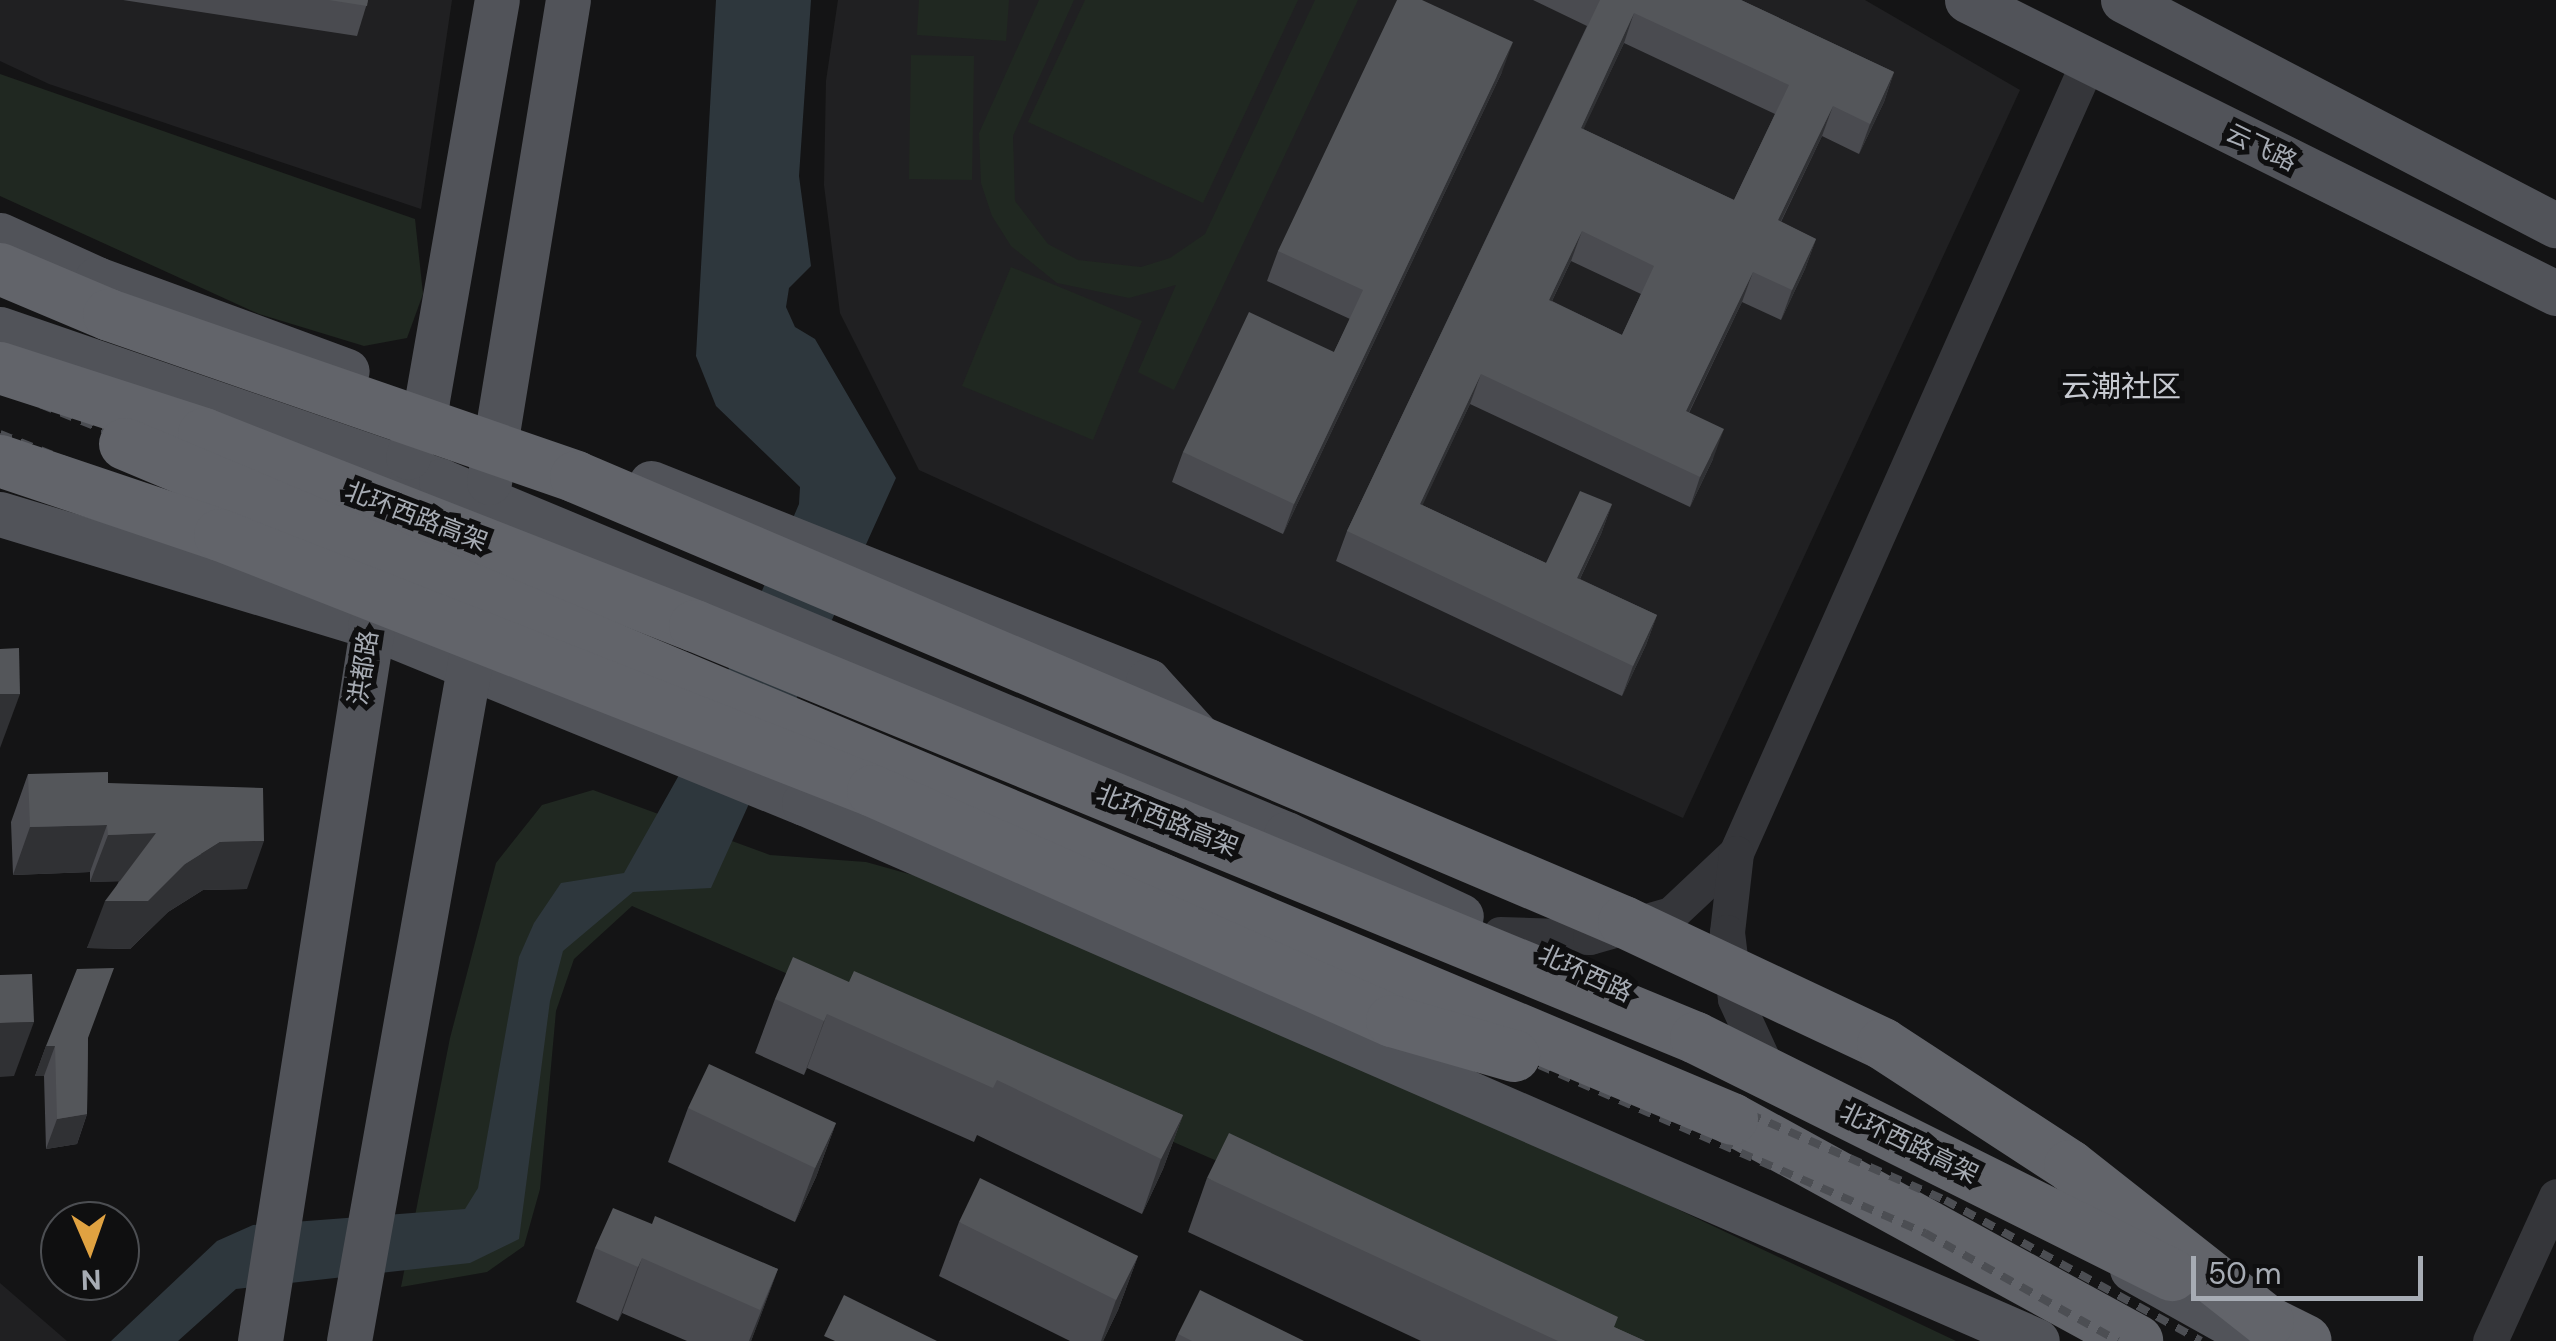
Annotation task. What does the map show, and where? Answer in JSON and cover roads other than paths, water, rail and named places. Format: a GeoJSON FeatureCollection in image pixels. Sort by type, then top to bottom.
{"type":"FeatureCollection","features":[{"type":"Feature","properties":{"kind":"highway"},"geometry":{"type":"LineString","coordinates":[[0,269],[109,315]]}},
{"type":"Feature","properties":{"kind":"highway"},"geometry":{"type":"LineString","coordinates":[[0,280],[576,477],[1624,922],[1883,1044],[2070,1166],[2278,1335]]}},
{"type":"Feature","properties":{"kind":"highway","name":"北环西路高架"},"geometry":{"type":"LineString","coordinates":[[0,368],[204,434],[696,626],[1696,1038],[2278,1335]]}},
{"type":"Feature","properties":{"kind":"highway","name":"北环西路高架"},"geometry":{"type":"LineString","coordinates":[[0,403],[192,468],[1732,1119],[2138,1341]]}},
{"type":"Feature","properties":{"kind":"highway"},"geometry":{"type":"LineString","coordinates":[[0,461],[220,534],[855,784],[1392,1020],[1732,1119]]}},
{"type":"Feature","properties":{"kind":"main road","name":"洪都路"},"geometry":{"type":"LineString","coordinates":[[262,1327],[370,626],[404,469],[427,400],[497,0]]}},
{"type":"Feature","properties":{"kind":"main road"},"geometry":{"type":"LineString","coordinates":[[352,1327],[472,670],[485,503],[568,0]]}},
{"type":"Feature","properties":{"kind":"main road","name":"云飞路"},"geometry":{"type":"LineString","coordinates":[[1967,0],[2556,294]]}},
{"type":"Feature","properties":{"kind":"main road"},"geometry":{"type":"LineString","coordinates":[[2125,0],[2556,225]]}},
{"type":"Feature","properties":{"kind":"main road"},"geometry":{"type":"LineString","coordinates":[[0,235],[97,279],[718,508],[1148,681],[1286,834]]}},
{"type":"Feature","properties":{"kind":"main road","name":"北环西路"},"geometry":{"type":"LineString","coordinates":[[0,329],[404,469],[701,588],[1286,834],[1764,1062],[2278,1335]]}},
{"type":"Feature","properties":{"kind":"main road"},"geometry":{"type":"LineString","coordinates":[[0,514],[370,626],[804,803],[2037,1341]]}},
{"type":"Feature","properties":{"kind":"street"},"geometry":{"type":"LineString","coordinates":[[1764,1062],[1735,999],[1727,932],[1736,853],[2088,62]]}},
{"type":"Feature","properties":{"kind":"street"},"geometry":{"type":"LineString","coordinates":[[1500,934],[1590,937],[1672,914],[1736,853]]}},
{"type":"Feature","properties":{"kind":"street"},"geometry":{"type":"LineString","coordinates":[[2490,1341],[2556,1196]]}},
{"type":"Feature","properties":{"kind":"railway"},"geometry":{"type":"LineString","coordinates":[[0,388],[1165,857],[1945,1200],[2201,1341]]}},
{"type":"Feature","properties":{"kind":"railway"},"geometry":{"type":"LineString","coordinates":[[0,434],[1156,898],[1925,1233],[2118,1341]]}},
{"type":"Feature","properties":{"kind":"district","name":"云潮社区"},"geometry":{"type":"Point","coordinates":[2121,387]}}]}
